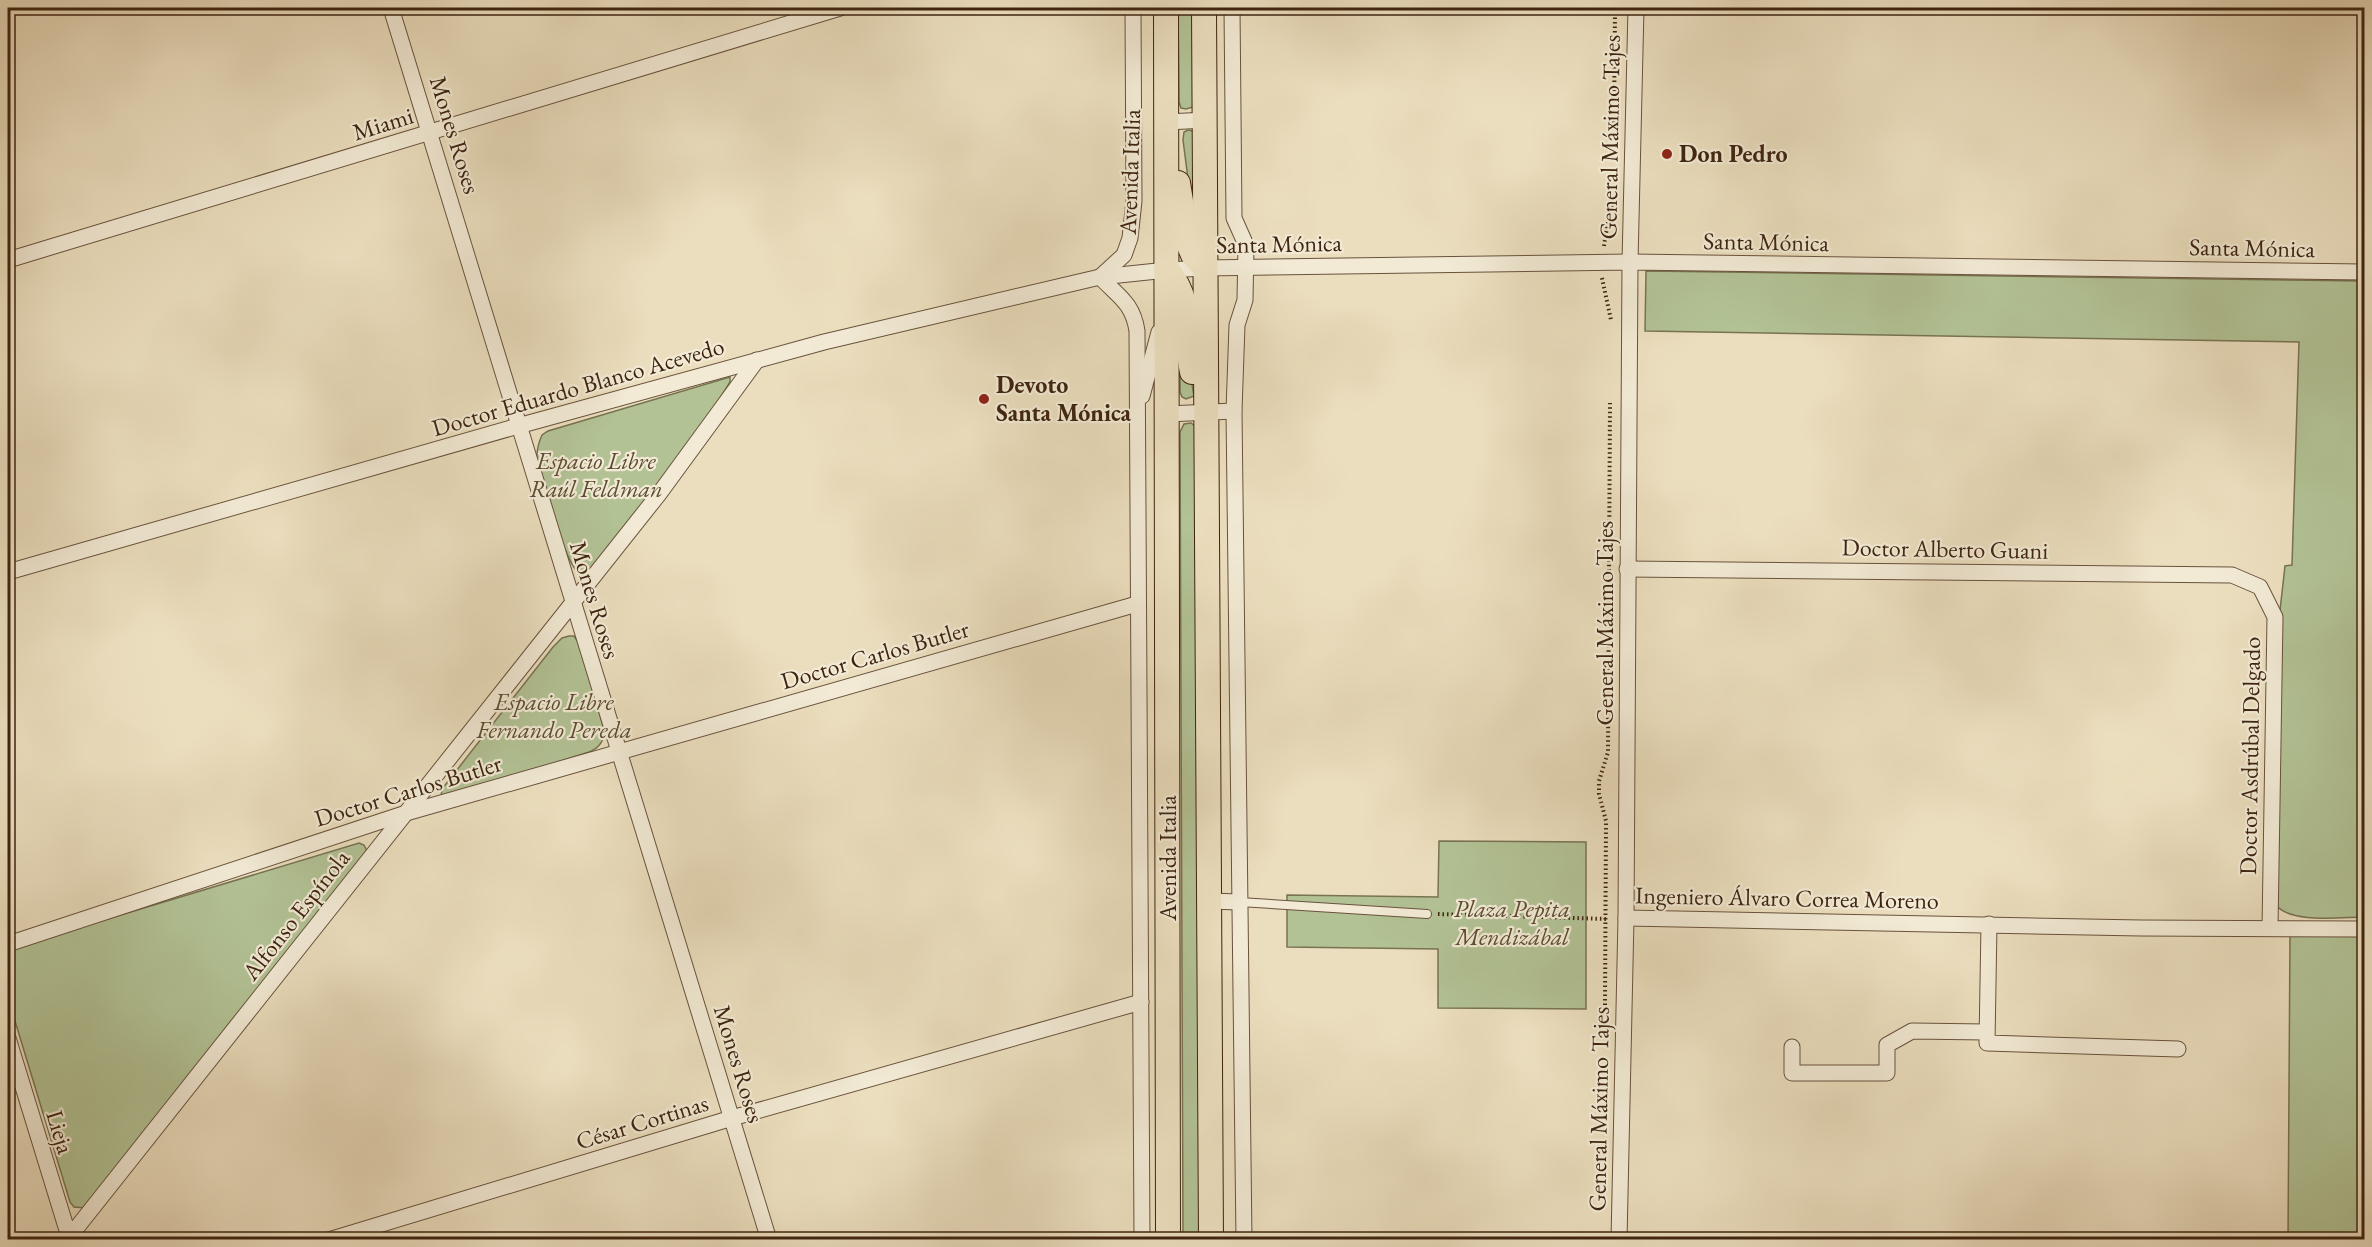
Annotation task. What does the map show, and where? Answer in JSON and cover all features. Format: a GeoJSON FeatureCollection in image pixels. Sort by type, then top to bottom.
{"type":"FeatureCollection","features":[{"type":"Feature","properties":{"kind":"main road","name":"Avenida Italia"},"geometry":{"type":"LineString","coordinates":[[1166,8],[1168,1239]]}},
{"type":"Feature","properties":{"kind":"main road","name":"Avenida Italia"},"geometry":{"type":"LineString","coordinates":[[1204,8],[1211,1239]]}},
{"type":"Feature","properties":{"kind":"main road"},"geometry":{"type":"LineString","coordinates":[[1167,122],[1188,243],[1193,255],[1205,268]]}},
{"type":"Feature","properties":{"kind":"main road"},"geometry":{"type":"LineString","coordinates":[[1167,270],[1184,300],[1190,364],[1196,396],[1199,406],[1206,413]]}},
{"type":"Feature","properties":{"kind":"street","name":"Mones Roses"},"geometry":{"type":"LineString","coordinates":[[391,8],[769,1239]]}},
{"type":"Feature","properties":{"kind":"street","name":"Miami"},"geometry":{"type":"LineString","coordinates":[[8,260],[840,8]]}},
{"type":"Feature","properties":{"kind":"street","name":"Avenida Italia"},"geometry":{"type":"LineString","coordinates":[[1133,8],[1134,201],[1130,238],[1124,255],[1100,277],[1129,305],[1136,317],[1137,331],[1142,1239]]}},
{"type":"Feature","properties":{"kind":"street"},"geometry":{"type":"LineString","coordinates":[[1232,8],[1234,218],[1246,245],[1245,300],[1237,325],[1234,411],[1244,1239]]}},
{"type":"Feature","properties":{"kind":"street","name":"General Máximo Tajes"},"geometry":{"type":"LineString","coordinates":[[1619,1239],[1626,918],[1630,262],[1636,8]]}},
{"type":"Feature","properties":{"kind":"street","name":"Avenida Italia"},"geometry":{"type":"LineString","coordinates":[[1167,122],[1206,120]]}},
{"type":"Feature","properties":{"kind":"street","name":"Santa Mónica"},"geometry":{"type":"LineString","coordinates":[[1167,270],[1630,262],[2364,272]]}},
{"type":"Feature","properties":{"kind":"street","name":"Doctor Eduardo Blanco Acevedo"},"geometry":{"type":"LineString","coordinates":[[8,572],[518,426],[824,342],[1100,277],[1167,270]]}},
{"type":"Feature","properties":{"kind":"street","name":"Avenida Italia"},"geometry":{"type":"LineString","coordinates":[[1136,419],[1166,306]]}},
{"type":"Feature","properties":{"kind":"street","name":"Alfonso Espínola"},"geometry":{"type":"LineString","coordinates":[[69,1238],[659,494],[757,360]]}},
{"type":"Feature","properties":{"kind":"street"},"geometry":{"type":"LineString","coordinates":[[1167,414],[1234,411]]}},
{"type":"Feature","properties":{"kind":"street"},"geometry":{"type":"LineString","coordinates":[[1136,476],[1168,476]]}},
{"type":"Feature","properties":{"kind":"street"},"geometry":{"type":"LineString","coordinates":[[1207,522],[1235,521]]}},
{"type":"Feature","properties":{"kind":"street","name":"Doctor Alberto Guani"},"geometry":{"type":"LineString","coordinates":[[1627,570],[2232,575],[2260,587]]}},
{"type":"Feature","properties":{"kind":"street","name":"Doctor Asdrúbal Delgado"},"geometry":{"type":"LineString","coordinates":[[2260,587],[2275,617],[2270,928]]}},
{"type":"Feature","properties":{"kind":"street","name":"Doctor Carlos Butler"},"geometry":{"type":"LineString","coordinates":[[8,944],[406,813],[1137,604]]}},
{"type":"Feature","properties":{"kind":"street"},"geometry":{"type":"LineString","coordinates":[[1210,901],[1239,902]]}},
{"type":"Feature","properties":{"kind":"street","name":"Ingeniero Álvaro Correa Moreno"},"geometry":{"type":"LineString","coordinates":[[1626,918],[2364,929]]}},
{"type":"Feature","properties":{"kind":"street"},"geometry":{"type":"LineString","coordinates":[[1989,924],[1986,1043],[2178,1049]]}},
{"type":"Feature","properties":{"kind":"street","name":"César Cortinas"},"geometry":{"type":"LineString","coordinates":[[329,1239],[732,1118],[1141,1002]]}},
{"type":"Feature","properties":{"kind":"street"},"geometry":{"type":"LineString","coordinates":[[1792,1047],[1792,1073],[1887,1072],[1887,1045],[1912,1031],[1986,1032]]}},
{"type":"Feature","properties":{"kind":"street","name":"Lieja"},"geometry":{"type":"LineString","coordinates":[[8,1038],[69,1238]]}},
{"type":"Feature","properties":{"kind":"lane"},"geometry":{"type":"LineString","coordinates":[[1239,902],[1427,914]]}},
{"type":"Feature","properties":{"kind":"path"},"geometry":{"type":"LineString","coordinates":[[1614,134],[1615,8]]}},
{"type":"Feature","properties":{"kind":"path"},"geometry":{"type":"LineString","coordinates":[[1611,320],[1601,262],[1610,208],[1632,178]]}},
{"type":"Feature","properties":{"kind":"path"},"geometry":{"type":"LineString","coordinates":[[1614,192],[1614,203]]}},
{"type":"Feature","properties":{"kind":"path"},"geometry":{"type":"LineString","coordinates":[[1605,1014],[1606,821],[1599,794],[1599,781],[1608,752],[1610,392]]}},
{"type":"Feature","properties":{"kind":"path","name":"Ingeniero Álvaro Correa Moreno"},"geometry":{"type":"LineString","coordinates":[[1427,914],[1606,920],[1626,918]]}},
{"type":"Feature","properties":{"kind":"green space"},"geometry":{"type":"Polygon","coordinates":[[[1178,8],[1196,8],[1193,107],[1186,109],[1181,108],[1179,102],[1178,8]]]}},
{"type":"Feature","properties":{"kind":"green space"},"geometry":{"type":"Polygon","coordinates":[[[1193,131],[1196,241],[1183,140],[1184,132],[1193,131]]]}},
{"type":"Feature","properties":{"kind":"green space"},"geometry":{"type":"Polygon","coordinates":[[[1646,271],[2364,281],[2364,917],[2304,917],[2283,911],[2276,905],[2279,619],[2285,566],[2292,565],[2299,342],[1645,331],[1646,271]]]}},
{"type":"Feature","properties":{"kind":"green space"},"geometry":{"type":"Polygon","coordinates":[[[1180,314],[1194,396],[1186,399],[1180,392],[1180,314]]]}},
{"type":"Feature","properties":{"kind":"green space","name":"Espacio Libre Raúl Feldman"},"geometry":{"type":"Polygon","coordinates":[[[730,377],[730,382],[711,413],[594,568],[583,573],[577,571],[560,537],[539,471],[537,451],[542,435],[548,431],[730,377]]]}},
{"type":"Feature","properties":{"kind":"green space"},"geometry":{"type":"Polygon","coordinates":[[[1191,423],[1195,426],[1201,1240],[1183,1239],[1180,432],[1184,424],[1191,423]]]}},
{"type":"Feature","properties":{"kind":"green space","name":"Espacio Libre Fernando Pereda"},"geometry":{"type":"Polygon","coordinates":[[[574,636],[580,645],[604,729],[601,744],[589,752],[449,797],[441,797],[442,789],[553,647],[562,638],[574,636]]]}},
{"type":"Feature","properties":{"kind":"green space","name":"Plaza Pepita Mendizábal"},"geometry":{"type":"Polygon","coordinates":[[[1439,841],[1586,842],[1586,1009],[1438,1008],[1438,949],[1287,947],[1287,895],[1438,897],[1439,841]]]}},
{"type":"Feature","properties":{"kind":"green space"},"geometry":{"type":"Polygon","coordinates":[[[359,843],[364,845],[367,851],[86,1208],[74,1207],[70,1202],[8,998],[8,949],[359,843]]]}},
{"type":"Feature","properties":{"kind":"green space"},"geometry":{"type":"Polygon","coordinates":[[[2290,935],[2364,935],[2364,1239],[2288,1240],[2290,935]]]}},
{"type":"Feature","properties":{"kind":"place","name":"Don Pedro"},"geometry":{"type":"Point","coordinates":[1667,154]}},
{"type":"Feature","properties":{"kind":"place","name":"Devoto Santa Mónica"},"geometry":{"type":"Point","coordinates":[984,399]}}]}
